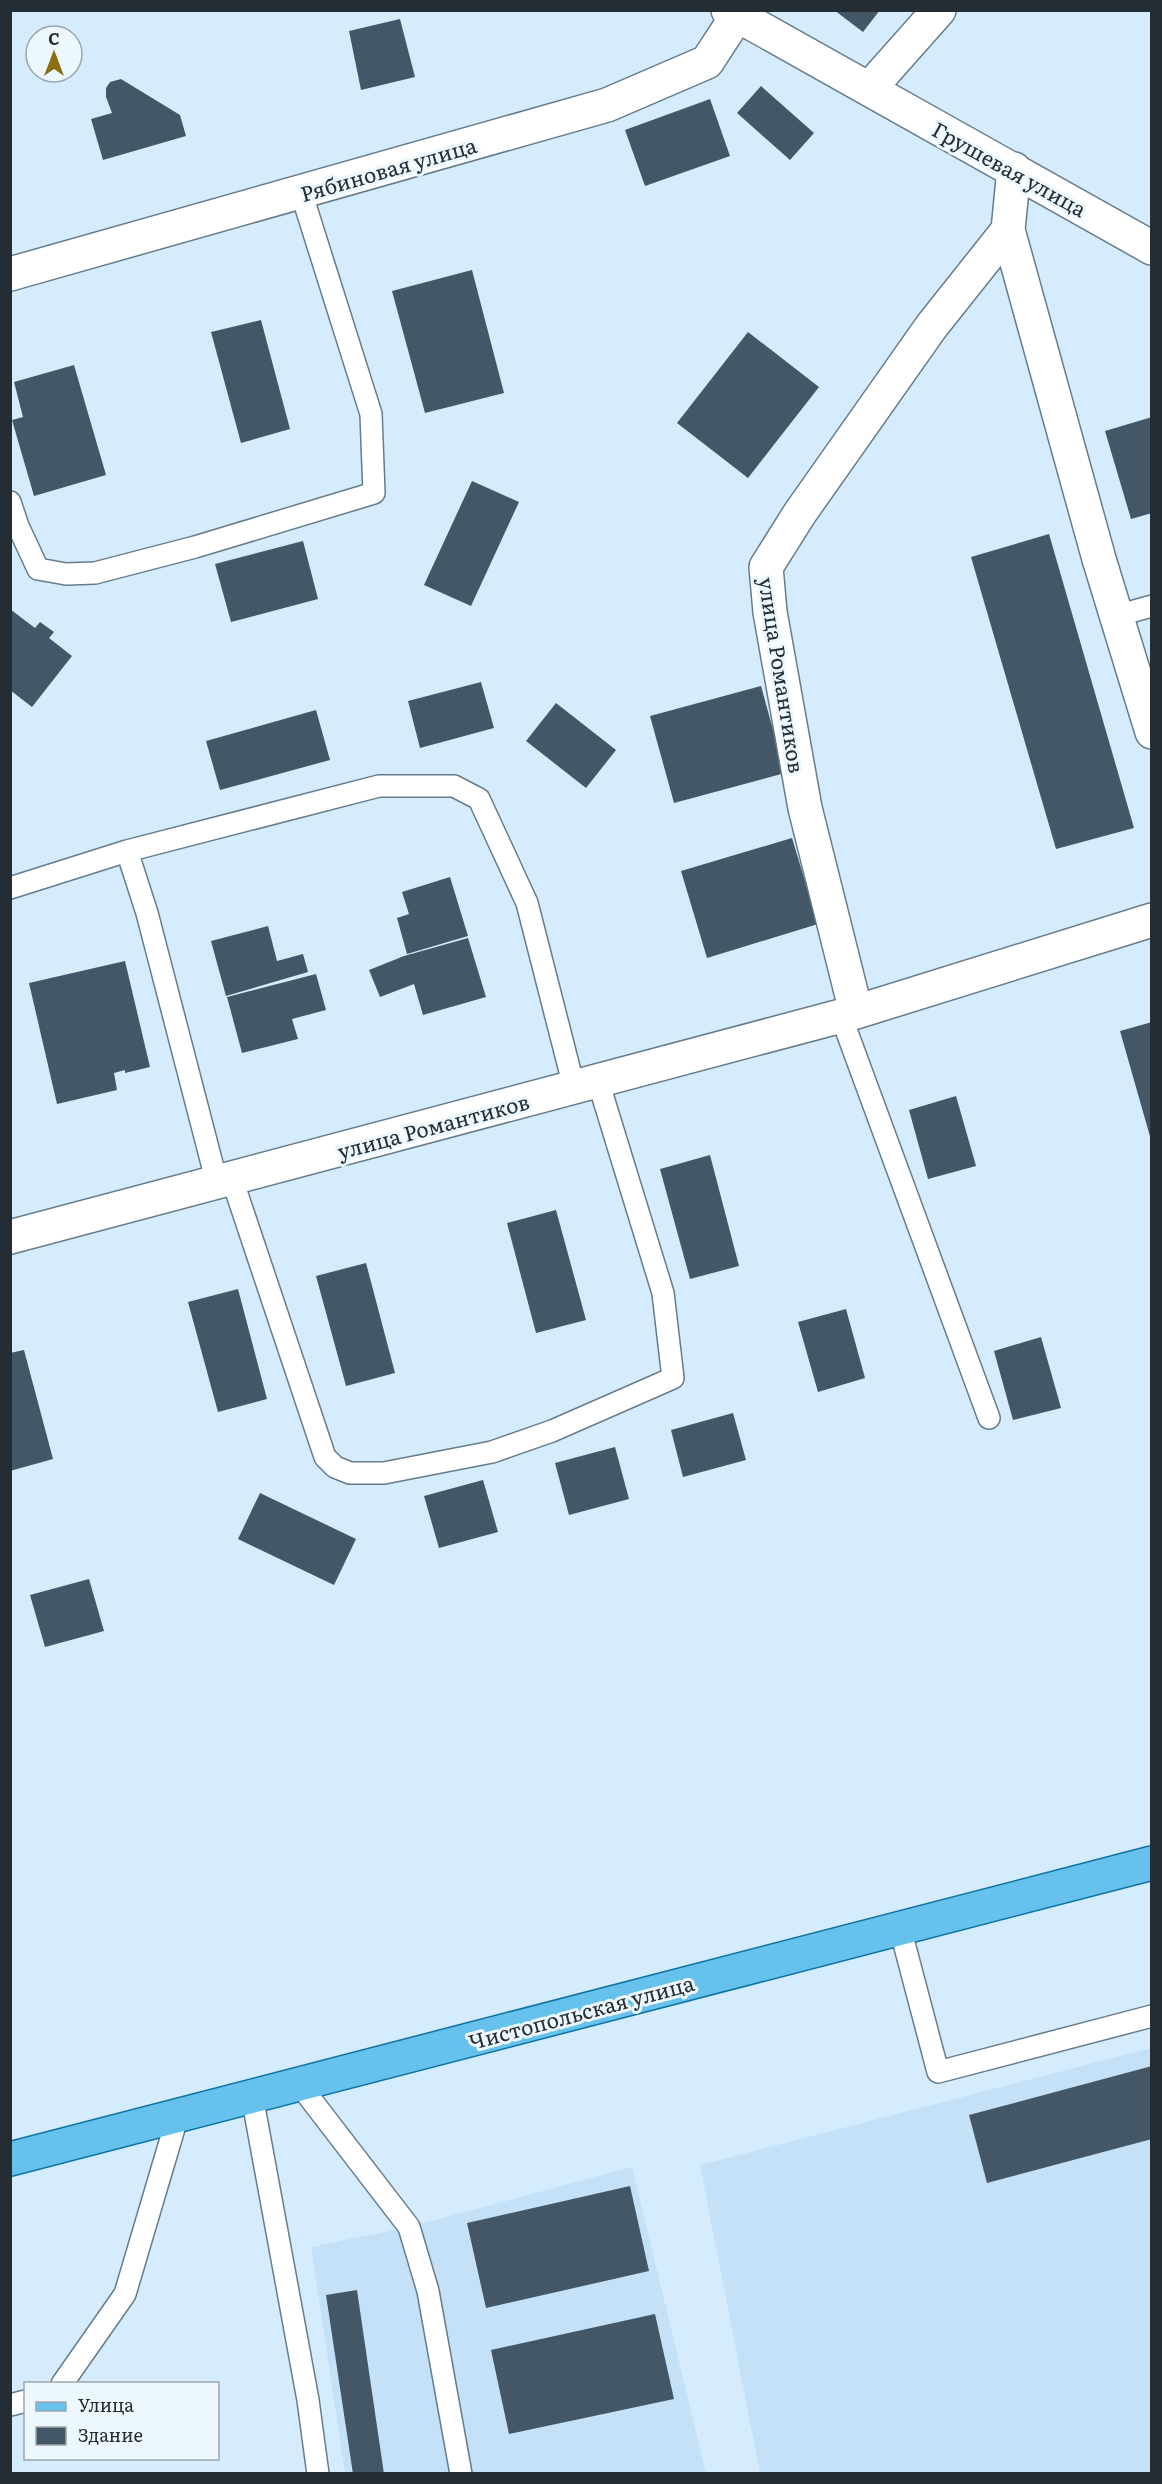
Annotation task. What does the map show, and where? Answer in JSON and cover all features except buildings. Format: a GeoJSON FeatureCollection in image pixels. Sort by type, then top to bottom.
{"type":"FeatureCollection","features":[{"type":"Feature","properties":{"kind":"main road","name":"Чистопольская улица"},"geometry":{"type":"LineString","coordinates":[[10,2158],[1152,1863]]}},
{"type":"Feature","properties":{"kind":"street"},"geometry":{"type":"LineString","coordinates":[[868,89],[939,10]]}},
{"type":"Feature","properties":{"kind":"street","name":"Грушевая улица"},"geometry":{"type":"LineString","coordinates":[[733,13],[1152,248]]}},
{"type":"Feature","properties":{"kind":"street","name":"Рябиновая улица"},"geometry":{"type":"LineString","coordinates":[[10,274],[607,105],[707,62],[733,13]]}},
{"type":"Feature","properties":{"kind":"street"},"geometry":{"type":"LineString","coordinates":[[1014,169],[1008,230],[1116,616],[1152,732]]}},
{"type":"Feature","properties":{"kind":"street","name":"улица Романтиков"},"geometry":{"type":"LineString","coordinates":[[848,1014],[805,808],[770,612],[766,567],[800,513],[931,327],[1008,230]]}},
{"type":"Feature","properties":{"kind":"street","name":"улица Романтиков"},"geometry":{"type":"LineString","coordinates":[[10,1237],[848,1014],[1152,920]]}},
{"type":"Feature","properties":{"kind":"lane"},"geometry":{"type":"LineString","coordinates":[[10,502],[18,526],[38,569],[66,574],[95,573],[195,548],[374,493],[371,414],[301,192]]}},
{"type":"Feature","properties":{"kind":"lane"},"geometry":{"type":"LineString","coordinates":[[1116,616],[1152,606]]}},
{"type":"Feature","properties":{"kind":"lane"},"geometry":{"type":"LineString","coordinates":[[10,888],[127,851],[379,786],[454,786],[479,799],[526,903],[586,1084],[663,1293],[673,1378],[552,1431],[492,1452],[384,1473],[350,1473],[335,1467],[325,1457],[225,1181],[127,851]]}},
{"type":"Feature","properties":{"kind":"lane"},"geometry":{"type":"LineString","coordinates":[[848,1014],[989,1418]]}},
{"type":"Feature","properties":{"kind":"lane"},"geometry":{"type":"LineString","coordinates":[[900,1928],[938,2072],[1152,2016]]}},
{"type":"Feature","properties":{"kind":"lane"},"geometry":{"type":"LineString","coordinates":[[299,2084],[409,2227],[428,2291],[460,2474]]}},
{"type":"Feature","properties":{"kind":"lane"},"geometry":{"type":"LineString","coordinates":[[252,2096],[308,2400],[318,2474]]}},
{"type":"Feature","properties":{"kind":"lane"},"geometry":{"type":"LineString","coordinates":[[63,2382],[125,2294],[178,2115]]}},
{"type":"Feature","properties":{"kind":"shaded area"},"geometry":{"type":"Polygon","coordinates":[[[1151,2048],[1151,2473],[760,2473],[700,2165],[1151,2048]]]}},
{"type":"Feature","properties":{"kind":"shaded area"},"geometry":{"type":"Polygon","coordinates":[[[632,2167],[706,2473],[345,2473],[311,2247],[409,2227],[632,2167]]]}}]}
